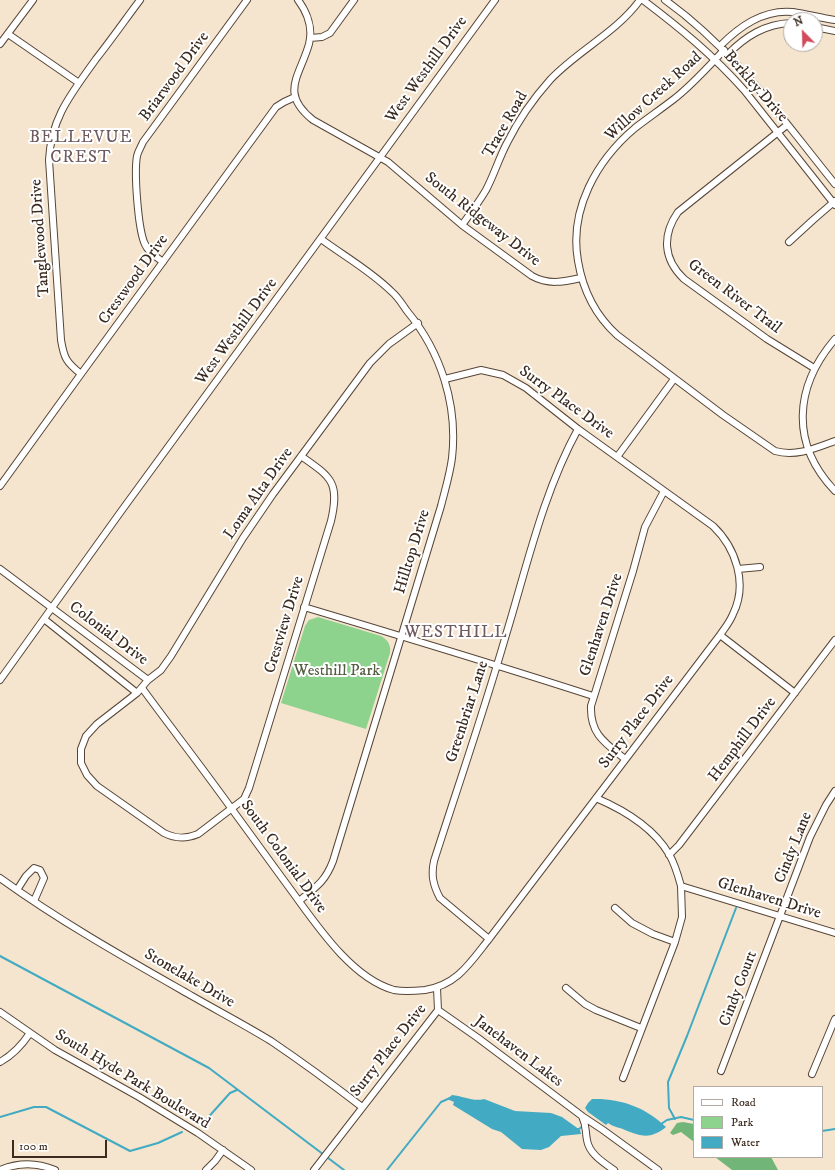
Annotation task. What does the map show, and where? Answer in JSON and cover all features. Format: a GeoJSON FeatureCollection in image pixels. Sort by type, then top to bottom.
{"type":"FeatureCollection","features":[{"type":"Feature","properties":{"kind":"street"},"geometry":{"type":"LineString","coordinates":[[0,44],[33,0]]}},
{"type":"Feature","properties":{"kind":"street","name":"Tanglewood Drive"},"geometry":{"type":"LineString","coordinates":[[81,374],[69,365],[65,357],[61,340],[49,160],[50,148],[57,122],[63,108],[79,83],[140,0]]}},
{"type":"Feature","properties":{"kind":"street","name":"Briarwood Drive"},"geometry":{"type":"LineString","coordinates":[[163,262],[144,244],[140,225],[136,171],[139,150],[143,142],[247,0]]}},
{"type":"Feature","properties":{"kind":"street"},"geometry":{"type":"LineString","coordinates":[[295,98],[295,80],[310,38],[309,21],[298,0]]}},
{"type":"Feature","properties":{"kind":"street"},"geometry":{"type":"LineString","coordinates":[[310,38],[322,37],[330,33],[354,0]]}},
{"type":"Feature","properties":{"kind":"street","name":"West Westhill Drive"},"geometry":{"type":"LineString","coordinates":[[0,680],[125,505],[495,0]]}},
{"type":"Feature","properties":{"kind":"street","name":"Berkley Drive"},"geometry":{"type":"LineString","coordinates":[[641,0],[688,35],[715,59],[744,90],[834,203]]}},
{"type":"Feature","properties":{"kind":"street","name":"Trace Road"},"geometry":{"type":"LineString","coordinates":[[462,225],[485,191],[507,142],[521,118],[550,80],[618,25],[641,0]]}},
{"type":"Feature","properties":{"kind":"street","name":"Berkley Drive"},"geometry":{"type":"LineString","coordinates":[[665,0],[724,50],[770,102],[835,184]]}},
{"type":"Feature","properties":{"kind":"street","name":"Willow Creek Road"},"geometry":{"type":"LineString","coordinates":[[581,278],[576,249],[578,216],[588,187],[597,172],[605,160],[626,137],[635,128],[675,98],[724,50],[735,31],[748,23],[775,13],[792,12],[835,20]]}},
{"type":"Feature","properties":{"kind":"street","name":"Willow Creek Road"},"geometry":{"type":"LineString","coordinates":[[724,50],[742,41],[756,31],[777,24],[783,24]]}},
{"type":"Feature","properties":{"kind":"street"},"geometry":{"type":"LineString","coordinates":[[823,29],[835,31]]}},
{"type":"Feature","properties":{"kind":"street"},"geometry":{"type":"LineString","coordinates":[[8,34],[79,83]]}},
{"type":"Feature","properties":{"kind":"street","name":"Crestwood Drive"},"geometry":{"type":"LineString","coordinates":[[0,486],[276,107],[295,98]]}},
{"type":"Feature","properties":{"kind":"street","name":"South Ridgeway Drive"},"geometry":{"type":"LineString","coordinates":[[295,98],[301,109],[313,120],[381,157],[462,225],[539,280],[560,283],[581,278]]}},
{"type":"Feature","properties":{"kind":"street","name":"Green River Trail"},"geometry":{"type":"LineString","coordinates":[[787,125],[678,212],[668,229],[666,238],[667,248],[673,266],[684,279],[767,339],[814,368]]}},
{"type":"Feature","properties":{"kind":"street"},"geometry":{"type":"LineString","coordinates":[[789,242],[834,203]]}},
{"type":"Feature","properties":{"kind":"street","name":"Hilltop Drive"},"geometry":{"type":"LineString","coordinates":[[299,901],[317,886],[328,874],[441,506],[452,459],[453,434],[452,410],[445,379],[439,362],[418,323],[393,292],[321,239]]}},
{"type":"Feature","properties":{"kind":"street"},"geometry":{"type":"LineString","coordinates":[[581,278],[592,304],[606,325],[617,335],[674,379],[775,451],[783,454],[795,453],[835,441]]}},
{"type":"Feature","properties":{"kind":"street","name":"Loma Alta Drive"},"geometry":{"type":"LineString","coordinates":[[139,690],[148,680],[161,670],[171,656],[242,538],[374,358],[388,344],[418,323]]}},
{"type":"Feature","properties":{"kind":"street"},"geometry":{"type":"LineString","coordinates":[[835,339],[814,368],[805,393],[803,407],[804,433],[809,450],[817,469],[826,482],[835,491]]}},
{"type":"Feature","properties":{"kind":"street","name":"Surry Place Drive"},"geometry":{"type":"LineString","coordinates":[[314,1170],[438,1010],[437,988],[451,981],[464,971],[489,940],[720,635],[734,614],[738,598],[738,570],[734,555],[721,534],[713,526],[578,429],[526,388],[504,375],[481,370],[445,379]]}},
{"type":"Feature","properties":{"kind":"street"},"geometry":{"type":"LineString","coordinates":[[617,457],[674,379]]}},
{"type":"Feature","properties":{"kind":"street","name":"Greenbriar Lane"},"geometry":{"type":"LineString","coordinates":[[489,940],[440,898],[434,885],[432,870],[498,665],[546,502],[564,454],[578,429]]}},
{"type":"Feature","properties":{"kind":"street","name":"Crestview Drive"},"geometry":{"type":"LineString","coordinates":[[139,690],[86,736],[81,749],[81,763],[87,775],[97,786],[164,834],[172,837],[190,838],[198,834],[244,798],[249,788],[331,521],[335,503],[334,490],[330,479],[322,471],[301,456]]}},
{"type":"Feature","properties":{"kind":"street","name":"Glenhaven Drive"},"geometry":{"type":"LineString","coordinates":[[625,759],[604,742],[596,732],[590,717],[593,696],[646,527],[664,490]]}},
{"type":"Feature","properties":{"kind":"street"},"geometry":{"type":"LineString","coordinates":[[738,570],[760,567]]}},
{"type":"Feature","properties":{"kind":"street"},"geometry":{"type":"LineString","coordinates":[[0,569],[52,608]]}},
{"type":"Feature","properties":{"kind":"street"},"geometry":{"type":"LineString","coordinates":[[304,607],[400,637],[498,665],[593,696]]}},
{"type":"Feature","properties":{"kind":"street","name":"Colonial Drive"},"geometry":{"type":"LineString","coordinates":[[52,608],[148,680]]}},
{"type":"Feature","properties":{"kind":"street","name":"Colonial Drive"},"geometry":{"type":"LineString","coordinates":[[44,619],[139,690]]}},
{"type":"Feature","properties":{"kind":"street"},"geometry":{"type":"LineString","coordinates":[[720,635],[795,693]]}},
{"type":"Feature","properties":{"kind":"street","name":"Hemphill Drive"},"geometry":{"type":"LineString","coordinates":[[670,855],[835,640]]}},
{"type":"Feature","properties":{"kind":"street","name":"South Colonial Drive"},"geometry":{"type":"LineString","coordinates":[[139,690],[232,808],[299,901],[339,952],[377,983],[396,990],[415,992],[437,988]]}},
{"type":"Feature","properties":{"kind":"street","name":"Cindy Lane"},"geometry":{"type":"LineString","coordinates":[[781,916],[810,837],[826,805],[835,791]]}},
{"type":"Feature","properties":{"kind":"street"},"geometry":{"type":"LineString","coordinates":[[596,798],[612,805],[641,823],[658,838],[670,855],[681,886],[682,917],[675,942],[623,1078]]}},
{"type":"Feature","properties":{"kind":"street"},"geometry":{"type":"LineString","coordinates":[[17,890],[26,876],[34,868],[40,870],[44,878],[34,901]]}},
{"type":"Feature","properties":{"kind":"street","name":"Stonelake Drive"},"geometry":{"type":"LineString","coordinates":[[0,878],[34,901],[158,977],[270,1041],[362,1107]]}},
{"type":"Feature","properties":{"kind":"street","name":"Glenhaven Drive"},"geometry":{"type":"LineString","coordinates":[[681,886],[835,933]]}},
{"type":"Feature","properties":{"kind":"street"},"geometry":{"type":"LineString","coordinates":[[615,908],[632,923],[653,934],[675,942]]}},
{"type":"Feature","properties":{"kind":"street","name":"Cindy Court"},"geometry":{"type":"LineString","coordinates":[[721,1071],[781,916]]}},
{"type":"Feature","properties":{"kind":"street"},"geometry":{"type":"LineString","coordinates":[[566,988],[585,1004],[596,1010],[641,1028]]}},
{"type":"Feature","properties":{"kind":"street","name":"Janehaven Lakes"},"geometry":{"type":"LineString","coordinates":[[438,1010],[478,1038],[586,1120],[658,1170]]}},
{"type":"Feature","properties":{"kind":"street","name":"South Hyde Park Boulevard"},"geometry":{"type":"LineString","coordinates":[[0,1012],[72,1060],[169,1115],[251,1170]]}},
{"type":"Feature","properties":{"kind":"street"},"geometry":{"type":"LineString","coordinates":[[812,1074],[835,1018]]}},
{"type":"Feature","properties":{"kind":"street"},"geometry":{"type":"LineString","coordinates":[[0,1062],[9,1058],[30,1033]]}},
{"type":"Feature","properties":{"kind":"street"},"geometry":{"type":"LineString","coordinates":[[586,1120],[587,1141],[592,1150],[599,1159],[614,1170]]}},
{"type":"Feature","properties":{"kind":"street"},"geometry":{"type":"LineString","coordinates":[[206,1170],[215,1162],[223,1150]]}},
{"type":"Feature","properties":{"kind":"street"},"geometry":{"type":"LineString","coordinates":[[0,1170],[22,1164],[32,1164],[55,1170]]}},
{"type":"Feature","properties":{"kind":"green space","name":"Westhill Park"},"geometry":{"type":"Polygon","coordinates":[[[318,617],[381,636],[386,639],[389,645],[390,653],[366,729],[281,703],[305,626],[309,620],[318,617]]]}},
{"type":"Feature","properties":{"kind":"green space"},"geometry":{"type":"Polygon","coordinates":[[[683,1122],[693,1124],[693,1141],[681,1132],[673,1135],[670,1133],[677,1123],[683,1122]]]}},
{"type":"Feature","properties":{"kind":"green space"},"geometry":{"type":"Polygon","coordinates":[[[716,1158],[772,1158],[778,1170],[732,1170],[716,1158]]]}},
{"type":"Feature","properties":{"kind":"water"},"geometry":{"type":"Polygon","coordinates":[[[452,1095],[480,1100],[484,1099],[515,1111],[551,1113],[562,1117],[580,1130],[581,1134],[561,1136],[549,1147],[541,1150],[522,1149],[501,1132],[492,1129],[453,1105],[454,1102],[447,1099],[452,1095]]]}},
{"type":"Feature","properties":{"kind":"water"},"geometry":{"type":"Polygon","coordinates":[[[592,1099],[612,1100],[632,1105],[650,1114],[666,1127],[656,1134],[646,1136],[615,1127],[608,1123],[606,1125],[588,1112],[585,1108],[592,1099]]]}},
{"type":"Feature","properties":{"kind":"waterway"},"geometry":{"type":"LineString","coordinates":[[675,1119],[669,1108],[668,1082],[736,908]]}},
{"type":"Feature","properties":{"kind":"waterway"},"geometry":{"type":"LineString","coordinates":[[0,956],[209,1068],[344,1170]]}},
{"type":"Feature","properties":{"kind":"waterway"},"geometry":{"type":"LineString","coordinates":[[204,1122],[230,1093],[237,1090]]}},
{"type":"Feature","properties":{"kind":"waterway"},"geometry":{"type":"LineString","coordinates":[[387,1170],[441,1102],[450,1098]]}},
{"type":"Feature","properties":{"kind":"waterway"},"geometry":{"type":"LineString","coordinates":[[0,1117],[34,1107],[46,1107],[130,1151],[158,1143],[182,1132]]}},
{"type":"Feature","properties":{"kind":"waterway"},"geometry":{"type":"LineString","coordinates":[[661,1124],[667,1120],[681,1117],[693,1120]]}},
{"type":"Feature","properties":{"kind":"waterway"},"geometry":{"type":"LineString","coordinates":[[576,1129],[579,1129],[584,1125]]}},
{"type":"Feature","properties":{"kind":"waterway"},"geometry":{"type":"LineString","coordinates":[[823,1131],[835,1129]]}},
{"type":"Feature","properties":{"kind":"district","name":"BELLEVUE CREST"},"geometry":{"type":"Point","coordinates":[81,148]}},
{"type":"Feature","properties":{"kind":"district","name":"WESTHILL"},"geometry":{"type":"Point","coordinates":[456,633]}}]}
